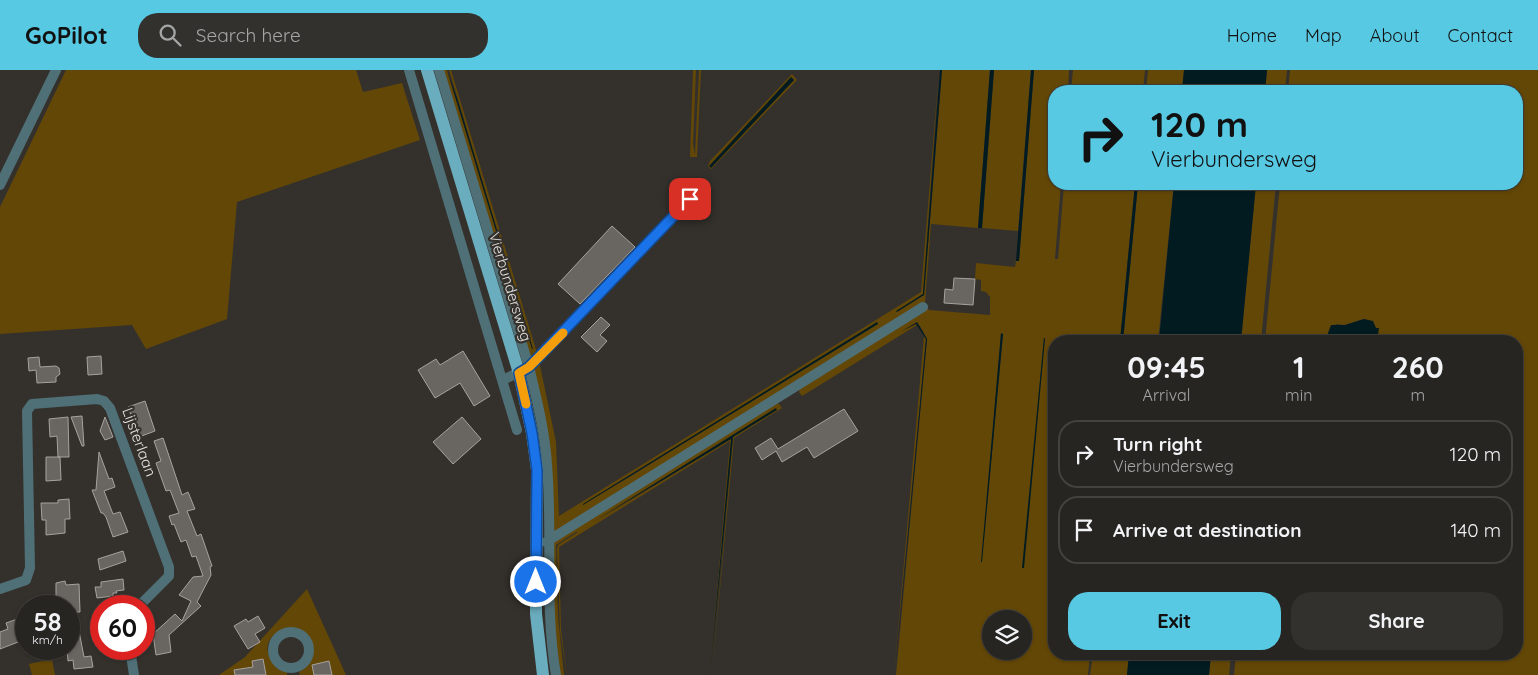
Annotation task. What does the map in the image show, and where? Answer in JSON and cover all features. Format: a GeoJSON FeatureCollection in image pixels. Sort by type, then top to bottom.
{"type":"FeatureCollection","features":[{"type":"Feature","properties":{"kind":"main road","name":"Vierbundersweg"},"geometry":{"type":"LineString","coordinates":[[427,70],[524,370],[537,470],[536,614],[543,675]]}},
{"type":"Feature","properties":{"kind":"street"},"geometry":{"type":"LineString","coordinates":[[0,185],[56,70]]}},
{"type":"Feature","properties":{"kind":"street"},"geometry":{"type":"LineString","coordinates":[[409,70],[503,380],[516,430]]}},
{"type":"Feature","properties":{"kind":"street","name":"Vierbundersweg"},"geometry":{"type":"LineString","coordinates":[[439,70],[545,438],[548,467],[548,578],[556,675]]}},
{"type":"Feature","properties":{"kind":"street","name":"Vierbundersweg"},"geometry":{"type":"LineString","coordinates":[[524,370],[690,199]]}},
{"type":"Feature","properties":{"kind":"street"},"geometry":{"type":"LineString","coordinates":[[536,549],[923,307]]}},
{"type":"Feature","properties":{"kind":"street"},"geometry":{"type":"LineString","coordinates":[[503,380],[524,370]]}},
{"type":"Feature","properties":{"kind":"street","name":"Lijsterlaan"},"geometry":{"type":"LineString","coordinates":[[0,590],[26,580],[30,568],[27,411],[32,404],[43,402],[97,399],[104,401],[110,408],[169,567],[169,576],[150,595]]}},
{"type":"Feature","properties":{"kind":"street"},"geometry":{"type":"LineString","coordinates":[[132,660],[134,675]]}},
{"type":"Feature","properties":{"kind":"shaded area"},"geometry":{"type":"Polygon","coordinates":[[[66,70],[356,70],[363,92],[402,83],[420,140],[237,202],[227,319],[146,349],[132,325],[0,334],[0,207],[66,70]]]}},
{"type":"Feature","properties":{"kind":"shaded area"},"geometry":{"type":"Polygon","coordinates":[[[443,70],[447,70],[533,349],[449,70],[451,70],[537,353],[529,358],[443,70]]]}},
{"type":"Feature","properties":{"kind":"shaded area"},"geometry":{"type":"Polygon","coordinates":[[[693,70],[696,70],[693,144],[695,155],[699,70],[701,70],[697,157],[690,157],[693,70]]]}},
{"type":"Feature","properties":{"kind":"shaded area"},"geometry":{"type":"Polygon","coordinates":[[[939,70],[923,294],[897,311],[924,295],[942,70],[990,70],[978,228],[931,224],[925,303],[552,534],[533,370],[539,361],[556,442],[559,516],[921,292],[939,70]],[[877,323],[583,504],[631,476],[877,323]]]}},
{"type":"Feature","properties":{"kind":"shaded area"},"geometry":{"type":"Polygon","coordinates":[[[994,70],[1031,70],[1018,231],[982,228],[994,70]]]}},
{"type":"Feature","properties":{"kind":"shaded area"},"geometry":{"type":"Polygon","coordinates":[[[1034,70],[1069,70],[1068,85],[1048,85],[1048,190],[1061,190],[1055,259],[1058,259],[1064,190],[1134,190],[1121,335],[1048,335],[1048,660],[1089,660],[1088,675],[896,675],[927,339],[920,326],[916,324],[802,396],[799,392],[801,386],[927,307],[929,310],[990,315],[990,297],[986,292],[981,291],[981,280],[975,279],[976,263],[1015,267],[1016,261],[1019,261],[1034,70]],[[1001,334],[982,559],[1003,334],[1001,334]],[[1044,338],[1023,568],[1045,338],[1044,338]]]}},
{"type":"Feature","properties":{"kind":"shaded area"},"geometry":{"type":"Polygon","coordinates":[[[1073,70],[1145,70],[1144,85],[1072,85],[1073,70]]]}},
{"type":"Feature","properties":{"kind":"shaded area"},"geometry":{"type":"Polygon","coordinates":[[[1148,70],[1184,70],[1183,85],[1147,85],[1148,70]]]}},
{"type":"Feature","properties":{"kind":"shaded area"},"geometry":{"type":"Polygon","coordinates":[[[1267,70],[1287,70],[1286,85],[1266,85],[1267,70]]]}},
{"type":"Feature","properties":{"kind":"shaded area"},"geometry":{"type":"Polygon","coordinates":[[[1290,70],[1538,70],[1538,675],[1234,675],[1235,660],[1523,660],[1523,335],[1377,335],[1378,328],[1364,319],[1345,325],[1336,324],[1327,335],[1266,335],[1279,190],[1523,190],[1523,85],[1289,85],[1290,70]]]}},
{"type":"Feature","properties":{"kind":"shaded area"},"geometry":{"type":"Polygon","coordinates":[[[792,74],[797,80],[711,169],[708,166],[710,161],[792,74]],[[792,78],[740,132],[711,167],[794,80],[792,78]]]}},
{"type":"Feature","properties":{"kind":"shaded area"},"geometry":{"type":"Polygon","coordinates":[[[1137,190],[1173,190],[1159,335],[1124,335],[1137,190]]]}},
{"type":"Feature","properties":{"kind":"shaded area"},"geometry":{"type":"Polygon","coordinates":[[[1255,190],[1275,190],[1262,335],[1242,335],[1255,190]]]}},
{"type":"Feature","properties":{"kind":"shaded area"},"geometry":{"type":"Polygon","coordinates":[[[924,336],[926,339],[894,675],[924,336]]]}},
{"type":"Feature","properties":{"kind":"shaded area"},"geometry":{"type":"Polygon","coordinates":[[[773,403],[779,404],[782,408],[734,438],[712,675],[733,437],[776,408],[592,524],[732,438],[710,675],[730,441],[559,547],[561,630],[567,675],[560,631],[557,549],[558,545],[578,532],[556,545],[558,617],[564,675],[559,675],[555,648],[551,540],[773,403]]]}},
{"type":"Feature","properties":{"kind":"shaded area"},"geometry":{"type":"Polygon","coordinates":[[[307,589],[346,675],[300,675],[299,672],[311,660],[313,650],[310,638],[302,631],[293,628],[275,634],[269,641],[268,651],[272,661],[280,669],[287,672],[287,675],[219,675],[245,657],[307,589]]]}},
{"type":"Feature","properties":{"kind":"shaded area"},"geometry":{"type":"Polygon","coordinates":[[[52,660],[55,675],[32,675],[29,664],[52,660]]]}},
{"type":"Feature","properties":{"kind":"shaded area"},"geometry":{"type":"Polygon","coordinates":[[[1092,660],[1128,660],[1127,675],[1090,675],[1092,660]]]}},
{"type":"Feature","properties":{"kind":"shaded area"},"geometry":{"type":"Polygon","coordinates":[[[1210,660],[1230,660],[1229,675],[1209,675],[1210,660]]]}},
{"type":"Feature","properties":{"kind":"water"},"geometry":{"type":"Polygon","coordinates":[[[447,70],[457,98],[533,349],[532,349],[447,70]]]}},
{"type":"Feature","properties":{"kind":"water"},"geometry":{"type":"Polygon","coordinates":[[[940,70],[942,70],[924,295],[897,312],[923,294],[940,70]]]}},
{"type":"Feature","properties":{"kind":"water"},"geometry":{"type":"Polygon","coordinates":[[[990,70],[994,70],[982,228],[978,228],[990,70]]]}},
{"type":"Feature","properties":{"kind":"water"},"geometry":{"type":"Polygon","coordinates":[[[1031,70],[1034,70],[1019,261],[1016,261],[1031,70]]]}},
{"type":"Feature","properties":{"kind":"water"},"geometry":{"type":"Polygon","coordinates":[[[1184,70],[1267,70],[1266,85],[1183,85],[1184,70]]]}},
{"type":"Feature","properties":{"kind":"water"},"geometry":{"type":"Polygon","coordinates":[[[791,77],[794,80],[711,168],[709,166],[791,77]]]}},
{"type":"Feature","properties":{"kind":"water"},"geometry":{"type":"Polygon","coordinates":[[[1134,190],[1137,190],[1124,335],[1121,335],[1134,190]]]}},
{"type":"Feature","properties":{"kind":"water"},"geometry":{"type":"Polygon","coordinates":[[[1173,190],[1255,190],[1242,335],[1160,335],[1173,190]]]}},
{"type":"Feature","properties":{"kind":"water"},"geometry":{"type":"Polygon","coordinates":[[[1364,319],[1373,321],[1376,328],[1379,328],[1378,335],[1327,335],[1331,325],[1345,325],[1364,319]]]}},
{"type":"Feature","properties":{"kind":"water"},"geometry":{"type":"Polygon","coordinates":[[[877,322],[878,324],[583,505],[583,504],[877,322]]]}},
{"type":"Feature","properties":{"kind":"water"},"geometry":{"type":"Polygon","coordinates":[[[917,322],[927,339],[895,675],[926,339],[916,324],[902,331],[917,322]]]}},
{"type":"Feature","properties":{"kind":"water"},"geometry":{"type":"Polygon","coordinates":[[[1001,333],[1003,334],[981,562],[1001,333]]]}},
{"type":"Feature","properties":{"kind":"water"},"geometry":{"type":"Polygon","coordinates":[[[1044,338],[1024,568],[1022,568],[1044,338]]]}},
{"type":"Feature","properties":{"kind":"water"},"geometry":{"type":"Polygon","coordinates":[[[776,408],[777,410],[733,437],[710,675],[731,439],[591,523],[776,408]]]}},
{"type":"Feature","properties":{"kind":"water"},"geometry":{"type":"Polygon","coordinates":[[[1128,660],[1210,660],[1209,675],[1127,675],[1128,660]]]}},
{"type":"Feature","properties":{"kind":"building"},"geometry":{"type":"Polygon","coordinates":[[[612,226],[635,247],[580,304],[558,284],[612,226]]]}},
{"type":"Feature","properties":{"kind":"building"},"geometry":{"type":"Polygon","coordinates":[[[954,278],[975,279],[973,305],[944,303],[945,289],[953,290],[954,278]]]}},
{"type":"Feature","properties":{"kind":"building"},"geometry":{"type":"Polygon","coordinates":[[[601,317],[610,325],[600,335],[607,341],[597,352],[581,337],[601,317]]]}},
{"type":"Feature","properties":{"kind":"building"},"geometry":{"type":"Polygon","coordinates":[[[463,351],[490,396],[474,406],[460,383],[435,398],[418,370],[436,359],[440,365],[463,351]]]}},
{"type":"Feature","properties":{"kind":"building"},"geometry":{"type":"Polygon","coordinates":[[[101,356],[102,374],[88,375],[87,357],[101,356]]]}},
{"type":"Feature","properties":{"kind":"building"},"geometry":{"type":"Polygon","coordinates":[[[39,357],[40,367],[56,366],[59,368],[60,374],[56,377],[56,382],[37,383],[36,370],[29,371],[28,358],[39,357]]]}},
{"type":"Feature","properties":{"kind":"building"},"geometry":{"type":"Polygon","coordinates":[[[145,401],[155,431],[139,437],[128,407],[145,401]]]}},
{"type":"Feature","properties":{"kind":"building"},"geometry":{"type":"Polygon","coordinates":[[[844,409],[858,431],[814,458],[807,447],[782,462],[776,451],[762,460],[755,448],[771,438],[778,449],[844,409]]]}},
{"type":"Feature","properties":{"kind":"building"},"geometry":{"type":"Polygon","coordinates":[[[82,416],[84,446],[82,446],[71,417],[82,416]]]}},
{"type":"Feature","properties":{"kind":"building"},"geometry":{"type":"Polygon","coordinates":[[[68,417],[69,457],[58,457],[57,436],[50,437],[49,419],[68,417]]]}},
{"type":"Feature","properties":{"kind":"building"},"geometry":{"type":"Polygon","coordinates":[[[105,417],[113,437],[105,440],[100,431],[105,417]]]}},
{"type":"Feature","properties":{"kind":"building"},"geometry":{"type":"Polygon","coordinates":[[[462,417],[481,439],[453,464],[433,442],[462,417]]]}},
{"type":"Feature","properties":{"kind":"building"},"geometry":{"type":"Polygon","coordinates":[[[163,438],[182,495],[188,492],[195,509],[187,511],[197,536],[201,534],[212,566],[210,567],[211,575],[197,602],[201,606],[169,635],[171,652],[156,655],[155,632],[175,614],[182,621],[191,601],[179,595],[193,577],[203,576],[196,556],[192,557],[186,540],[181,542],[174,524],[172,525],[169,516],[179,513],[170,490],[166,491],[156,463],[161,461],[154,441],[163,438]]]}},
{"type":"Feature","properties":{"kind":"building"},"geometry":{"type":"Polygon","coordinates":[[[99,452],[109,479],[112,478],[115,487],[104,491],[113,514],[120,512],[128,532],[113,537],[106,517],[101,513],[92,490],[96,490],[99,452]]]}},
{"type":"Feature","properties":{"kind":"building"},"geometry":{"type":"Polygon","coordinates":[[[46,457],[60,457],[61,480],[46,481],[46,457]]]}},
{"type":"Feature","properties":{"kind":"building"},"geometry":{"type":"Polygon","coordinates":[[[69,499],[70,519],[65,519],[65,533],[46,535],[46,520],[42,520],[41,503],[58,503],[58,500],[69,499]]]}},
{"type":"Feature","properties":{"kind":"building"},"geometry":{"type":"Polygon","coordinates":[[[123,551],[126,561],[100,570],[98,559],[123,551]]]}},
{"type":"Feature","properties":{"kind":"building"},"geometry":{"type":"Polygon","coordinates":[[[123,579],[124,590],[116,591],[117,593],[113,593],[113,595],[96,595],[95,587],[101,587],[101,582],[123,579]]]}},
{"type":"Feature","properties":{"kind":"building"},"geometry":{"type":"Polygon","coordinates":[[[65,581],[66,585],[79,584],[79,595],[56,595],[56,583],[65,581]]]}},
{"type":"Feature","properties":{"kind":"building"},"geometry":{"type":"Polygon","coordinates":[[[258,616],[265,628],[255,634],[260,642],[248,649],[234,626],[246,619],[248,622],[258,616]]]}},
{"type":"Feature","properties":{"kind":"building"},"geometry":{"type":"Polygon","coordinates":[[[15,620],[15,643],[0,649],[0,632],[8,629],[6,623],[15,620]]]}},
{"type":"Feature","properties":{"kind":"building"},"geometry":{"type":"Polygon","coordinates":[[[80,636],[84,657],[90,656],[93,667],[74,669],[73,660],[80,660],[80,636]]]}},
{"type":"Feature","properties":{"kind":"building"},"geometry":{"type":"Polygon","coordinates":[[[263,659],[266,675],[235,675],[234,670],[253,667],[252,661],[263,659]]]}},
{"type":"Feature","properties":{"kind":"building"},"geometry":{"type":"Polygon","coordinates":[[[329,661],[332,675],[314,675],[312,665],[329,661]]]}},
{"type":"Feature","properties":{"kind":"slow traffic"},"geometry":{"type":"LineString","coordinates":[[526,404],[519,373],[529,367],[563,333]]}},
{"type":"Feature","properties":{"kind":"route"},"geometry":{"type":"LineString","coordinates":[[536,582],[537,470],[532,433],[519,373],[529,367],[690,199]]}}]}
